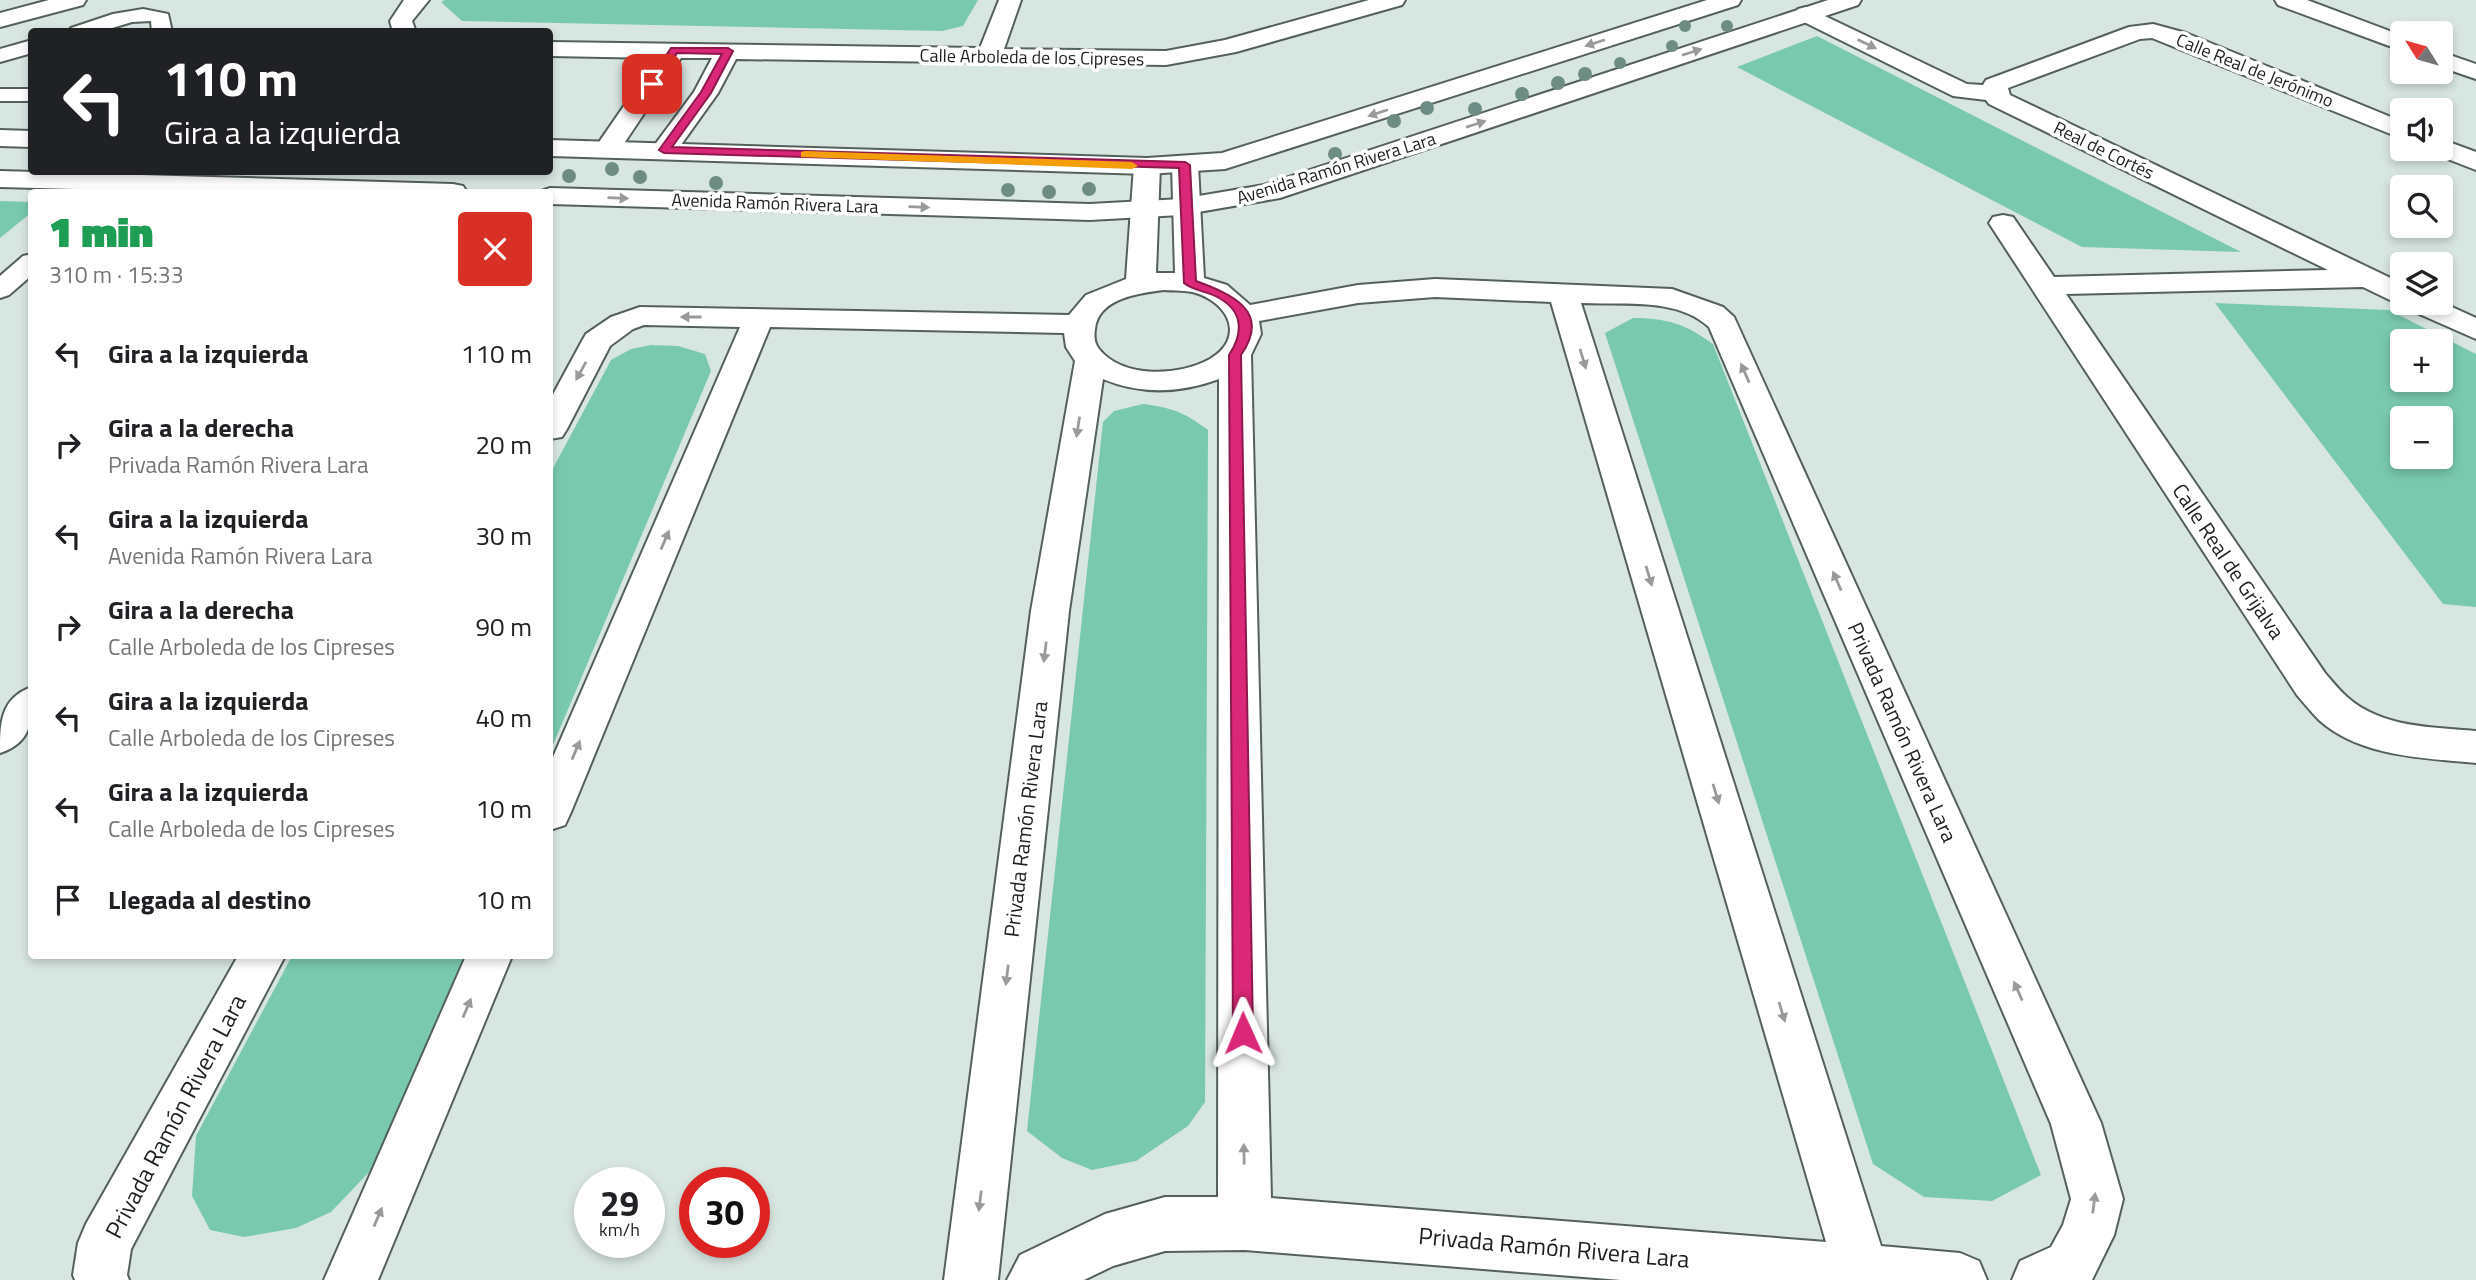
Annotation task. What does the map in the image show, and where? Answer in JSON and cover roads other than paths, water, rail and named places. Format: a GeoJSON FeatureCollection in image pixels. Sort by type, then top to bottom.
{"type":"FeatureCollection","features":[{"type":"Feature","properties":{"kind":"street"},"geometry":{"type":"LineString","coordinates":[[0,7],[26,0]]}},
{"type":"Feature","properties":{"kind":"street"},"geometry":{"type":"LineString","coordinates":[[0,20],[75,0]]}},
{"type":"Feature","properties":{"kind":"street"},"geometry":{"type":"LineString","coordinates":[[404,28],[401,20],[408,8],[418,0]]}},
{"type":"Feature","properties":{"kind":"street"},"geometry":{"type":"LineString","coordinates":[[989,57],[1010,0]]}},
{"type":"Feature","properties":{"kind":"street","name":"Calle Arboleda de los Cipreses"},"geometry":{"type":"LineString","coordinates":[[553,49],[1117,59],[1185,56],[1228,47],[1331,9],[1394,0]]}},
{"type":"Feature","properties":{"kind":"street","name":"Avenida Ramón Rivera Lara"},"geometry":{"type":"LineString","coordinates":[[553,148],[1147,166],[1225,160],[1730,0]]}},
{"type":"Feature","properties":{"kind":"street"},"geometry":{"type":"LineString","coordinates":[[2286,0],[2390,39]]}},
{"type":"Feature","properties":{"kind":"street","name":"Avenida Ramón Rivera Lara"},"geometry":{"type":"LineString","coordinates":[[553,195],[1146,212],[1185,208],[1270,192],[1842,3]]}},
{"type":"Feature","properties":{"kind":"street","name":"Real de Cortés"},"geometry":{"type":"LineString","coordinates":[[1842,3],[1996,89],[1998,99],[2390,289]]}},
{"type":"Feature","properties":{"kind":"street"},"geometry":{"type":"LineString","coordinates":[[1806,14],[1962,91],[1996,89]]}},
{"type":"Feature","properties":{"kind":"street","name":"Calle Real de Jerónimo"},"geometry":{"type":"LineString","coordinates":[[1996,89],[2137,32],[2153,31],[2178,38],[2390,126]]}},
{"type":"Feature","properties":{"kind":"street"},"geometry":{"type":"LineString","coordinates":[[608,148],[674,50]]}},
{"type":"Feature","properties":{"kind":"street"},"geometry":{"type":"LineString","coordinates":[[664,150],[706,93],[728,51]]}},
{"type":"Feature","properties":{"kind":"street"},"geometry":{"type":"LineString","coordinates":[[2454,64],[2476,72]]}},
{"type":"Feature","properties":{"kind":"street"},"geometry":{"type":"LineString","coordinates":[[0,138],[28,139]]}},
{"type":"Feature","properties":{"kind":"street"},"geometry":{"type":"LineString","coordinates":[[2453,152],[2476,162]]}},
{"type":"Feature","properties":{"kind":"street"},"geometry":{"type":"LineString","coordinates":[[1185,165],[1190,283]]}},
{"type":"Feature","properties":{"kind":"street"},"geometry":{"type":"LineString","coordinates":[[1140,284],[1147,166]]}},
{"type":"Feature","properties":{"kind":"street"},"geometry":{"type":"LineString","coordinates":[[0,179],[124,177],[387,189]]}},
{"type":"Feature","properties":{"kind":"street","name":"Calle Real de Grijalva"},"geometry":{"type":"LineString","coordinates":[[2003,223],[2311,684],[2336,711],[2368,730],[2396,739],[2476,747]]}},
{"type":"Feature","properties":{"kind":"street"},"geometry":{"type":"LineString","coordinates":[[2044,286],[2368,278]]}},
{"type":"Feature","properties":{"kind":"street"},"geometry":{"type":"LineString","coordinates":[[1086,342],[1088,310],[1101,299],[1140,284],[1164,281],[1190,283],[1223,295],[1239,335],[1245,1223]]}},
{"type":"Feature","properties":{"kind":"street","name":"Privada Ramón Rivera Lara"},"geometry":{"type":"LineString","coordinates":[[1239,335],[1358,294],[1435,288],[1672,298],[1713,313],[1723,323],[2076,1123],[2097,1199],[2087,1235],[2070,1266],[2039,1280]]}},
{"type":"Feature","properties":{"kind":"street"},"geometry":{"type":"LineString","coordinates":[[1563,293],[1862,1272]]}},
{"type":"Feature","properties":{"kind":"street"},"geometry":{"type":"LineString","coordinates":[[2444,315],[2476,330]]}},
{"type":"Feature","properties":{"kind":"street"},"geometry":{"type":"LineString","coordinates":[[553,423],[597,341],[621,323],[640,316],[759,317],[1086,342],[1122,375],[1155,381],[1201,374],[1221,366],[1239,335]]}},
{"type":"Feature","properties":{"kind":"street"},"geometry":{"type":"LineString","coordinates":[[553,805],[759,317]]}},
{"type":"Feature","properties":{"kind":"street","name":"Privada Ramón Rivera Lara"},"geometry":{"type":"LineString","coordinates":[[971,1280],[1049,611],[1081,409],[1086,342]]}},
{"type":"Feature","properties":{"kind":"street","name":"Privada Ramón Rivera Lara"},"geometry":{"type":"LineString","coordinates":[[102,1280],[100,1275],[105,1243],[260,959]]}},
{"type":"Feature","properties":{"kind":"street"},"geometry":{"type":"LineString","coordinates":[[351,1280],[488,959]]}},
{"type":"Feature","properties":{"kind":"street","name":"Privada Ramón Rivera Lara"},"geometry":{"type":"LineString","coordinates":[[1034,1280],[1039,1274],[1105,1241],[1165,1224],[1245,1223],[1960,1280]]}},
{"type":"Feature","properties":{"kind":"lane"},"geometry":{"type":"LineString","coordinates":[[92,28],[132,16],[155,15],[161,18],[162,28]]}},
{"type":"Feature","properties":{"kind":"lane"},"geometry":{"type":"LineString","coordinates":[[0,56],[28,47]]}},
{"type":"Feature","properties":{"kind":"lane"},"geometry":{"type":"LineString","coordinates":[[0,290],[28,265]]}},
{"type":"Feature","properties":{"kind":"lane"},"geometry":{"type":"LineString","coordinates":[[0,739],[28,705]]}}]}
